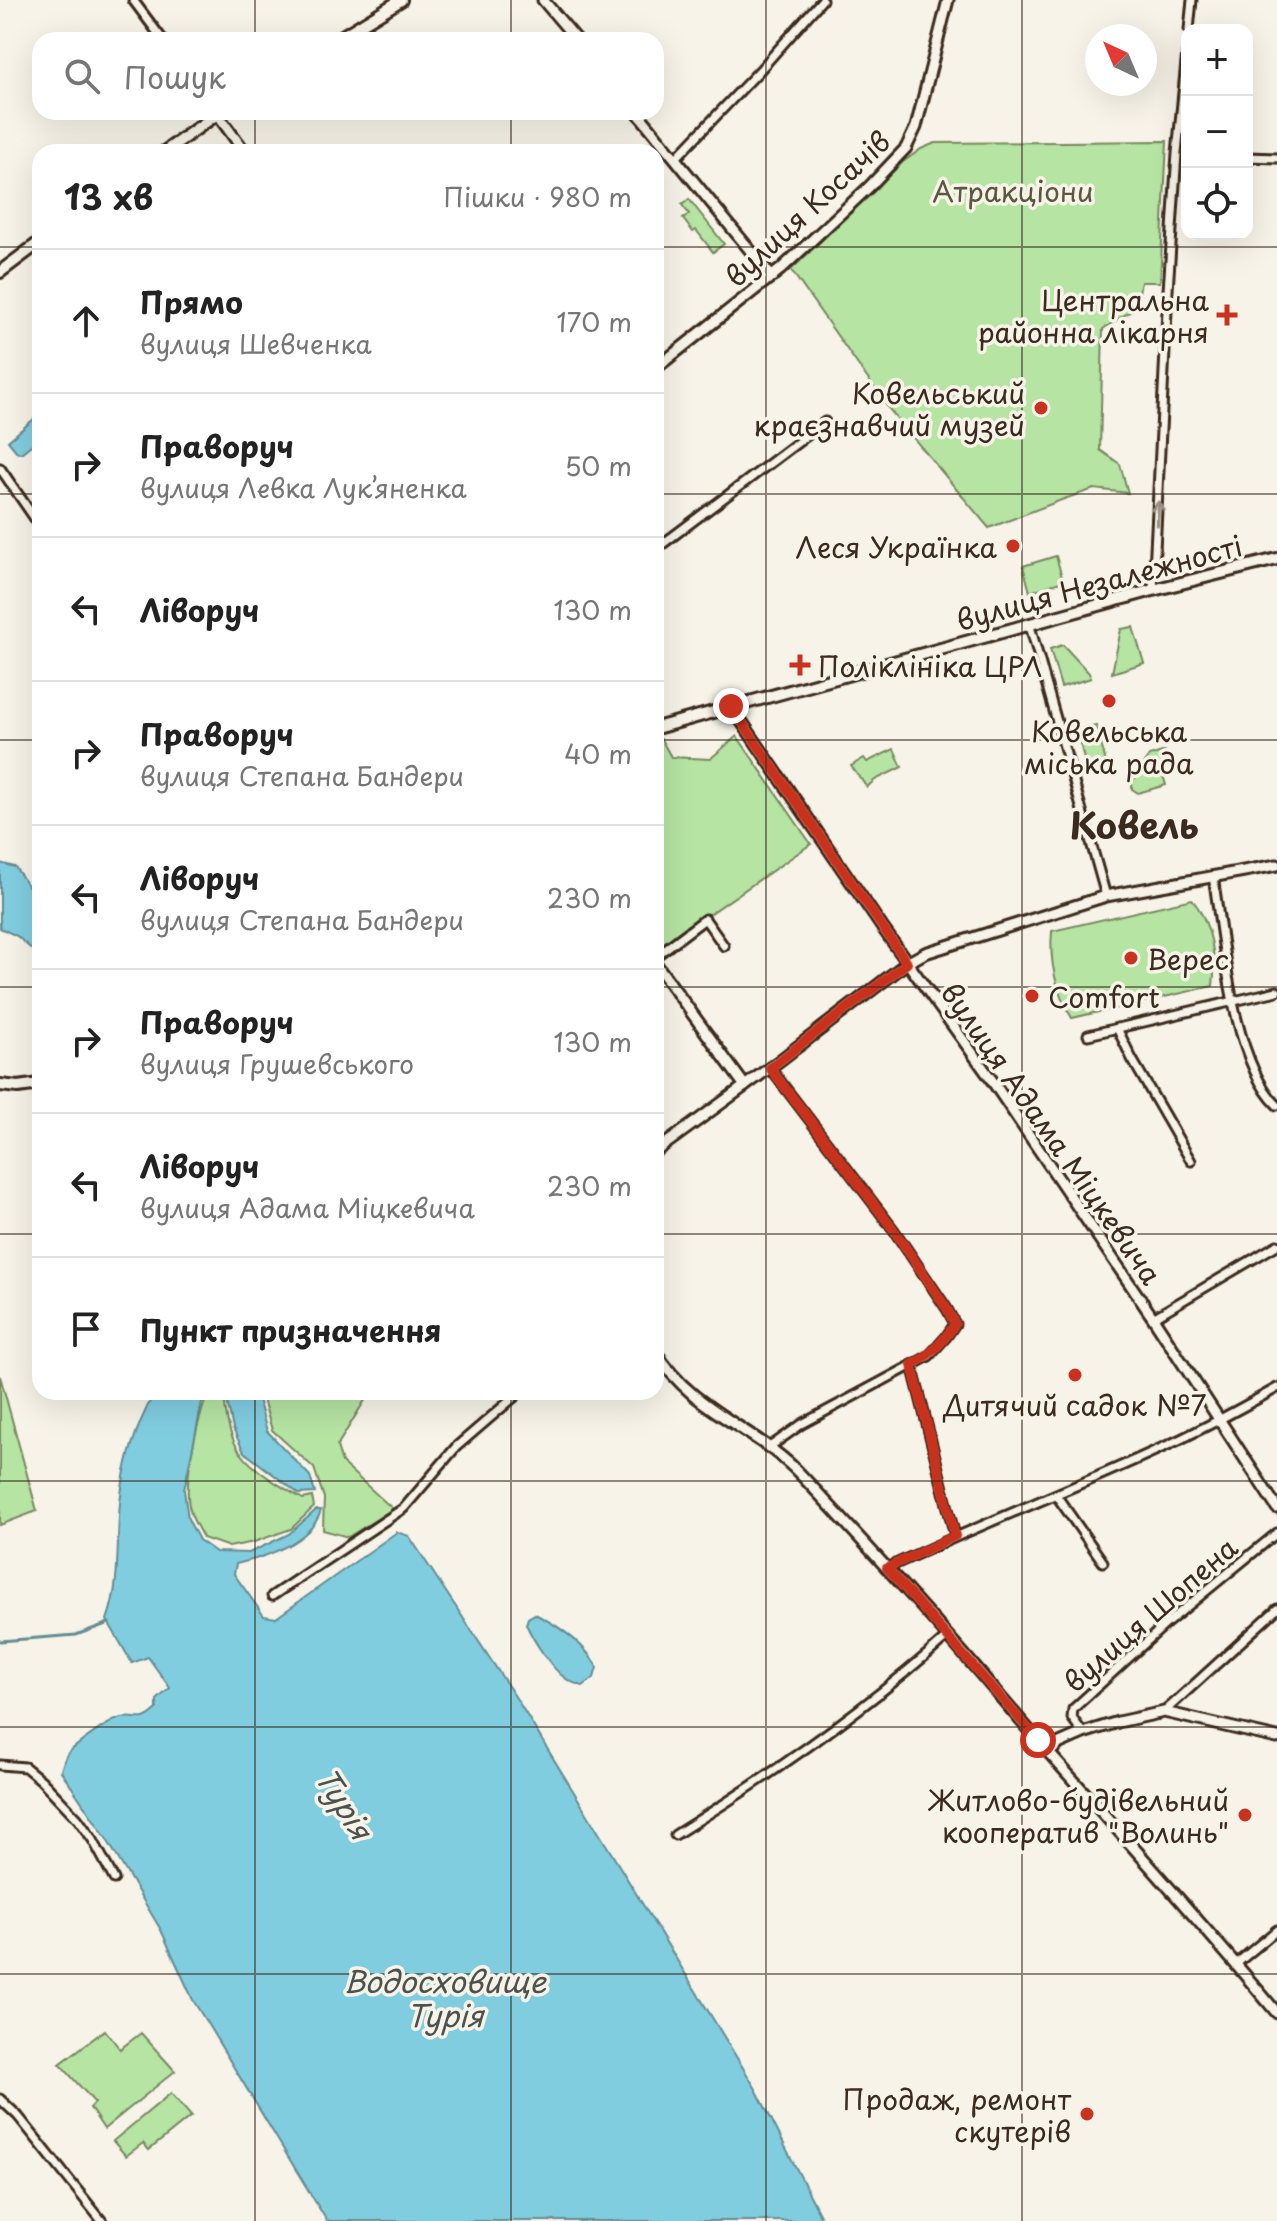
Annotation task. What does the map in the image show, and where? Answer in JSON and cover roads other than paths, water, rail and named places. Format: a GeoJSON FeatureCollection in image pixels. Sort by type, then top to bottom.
{"type":"FeatureCollection","features":[{"type":"Feature","properties":{"kind":"main road"},"geometry":{"type":"LineString","coordinates":[[349,32],[401,0]]}},
{"type":"Feature","properties":{"kind":"main road"},"geometry":{"type":"LineString","coordinates":[[175,144],[208,120]]}},
{"type":"Feature","properties":{"kind":"main road"},"geometry":{"type":"LineString","coordinates":[[0,272],[32,248]]}},
{"type":"Feature","properties":{"kind":"main road","name":"вулиця Незалежності"},"geometry":{"type":"LineString","coordinates":[[664,726],[1153,590],[1277,559]]}},
{"type":"Feature","properties":{"kind":"main road"},"geometry":{"type":"LineString","coordinates":[[0,1085],[32,1085]]}},
{"type":"Feature","properties":{"kind":"street"},"geometry":{"type":"LineString","coordinates":[[133,0],[157,32]]}},
{"type":"Feature","properties":{"kind":"street"},"geometry":{"type":"LineString","coordinates":[[543,0],[570,32]]}},
{"type":"Feature","properties":{"kind":"street"},"geometry":{"type":"LineString","coordinates":[[675,159],[822,0]]}},
{"type":"Feature","properties":{"kind":"street","name":"вулиця Косачів"},"geometry":{"type":"LineString","coordinates":[[664,362],[772,277],[869,187],[906,148],[916,127],[948,0]]}},
{"type":"Feature","properties":{"kind":"street"},"geometry":{"type":"LineString","coordinates":[[1190,24],[1192,0]]}},
{"type":"Feature","properties":{"kind":"street"},"geometry":{"type":"LineString","coordinates":[[1153,590],[1183,96]]}},
{"type":"Feature","properties":{"kind":"street"},"geometry":{"type":"LineString","coordinates":[[223,120],[239,144]]}},
{"type":"Feature","properties":{"kind":"street"},"geometry":{"type":"LineString","coordinates":[[230,120],[230,131]]}},
{"type":"Feature","properties":{"kind":"street"},"geometry":{"type":"LineString","coordinates":[[643,120],[663,144]]}},
{"type":"Feature","properties":{"kind":"street"},"geometry":{"type":"LineString","coordinates":[[664,145],[772,277]]}},
{"type":"Feature","properties":{"kind":"street"},"geometry":{"type":"LineString","coordinates":[[1253,157],[1277,158]]}},
{"type":"Feature","properties":{"kind":"street"},"geometry":{"type":"LineString","coordinates":[[1156,310],[1168,310]]}},
{"type":"Feature","properties":{"kind":"street"},"geometry":{"type":"LineString","coordinates":[[664,543],[825,422]]}},
{"type":"Feature","properties":{"kind":"street"},"geometry":{"type":"LineString","coordinates":[[0,468],[32,514]]}},
{"type":"Feature","properties":{"kind":"street"},"geometry":{"type":"LineString","coordinates":[[1030,626],[1106,896]]}},
{"type":"Feature","properties":{"kind":"street","name":"вулиця Адама Міцкевича"},"geometry":{"type":"LineString","coordinates":[[731,706],[907,963],[991,1079],[1277,1508]]}},
{"type":"Feature","properties":{"kind":"street"},"geometry":{"type":"LineString","coordinates":[[664,1145],[907,963],[937,949],[1106,896],[1277,865]]}},
{"type":"Feature","properties":{"kind":"street"},"geometry":{"type":"LineString","coordinates":[[1213,876],[1233,1000],[1258,1079],[1277,1105]]}},
{"type":"Feature","properties":{"kind":"street"},"geometry":{"type":"LineString","coordinates":[[664,950],[705,919],[724,946]]}},
{"type":"Feature","properties":{"kind":"street"},"geometry":{"type":"LineString","coordinates":[[664,975],[745,1086]]}},
{"type":"Feature","properties":{"kind":"street"},"geometry":{"type":"LineString","coordinates":[[1088,1035],[1277,991]]}},
{"type":"Feature","properties":{"kind":"street"},"geometry":{"type":"LineString","coordinates":[[1117,1028],[1191,1161]]}},
{"type":"Feature","properties":{"kind":"street"},"geometry":{"type":"LineString","coordinates":[[768,1448],[802,1424],[929,1356],[955,1324],[893,1229],[770,1068]]}},
{"type":"Feature","properties":{"kind":"street"},"geometry":{"type":"LineString","coordinates":[[664,1140],[674,1137]]}},
{"type":"Feature","properties":{"kind":"street"},"geometry":{"type":"LineString","coordinates":[[1153,1318],[1277,1245]]}},
{"type":"Feature","properties":{"kind":"street"},"geometry":{"type":"LineString","coordinates":[[664,1363],[677,1382],[694,1397],[799,1473],[948,1636],[1277,2013]]}},
{"type":"Feature","properties":{"kind":"street"},"geometry":{"type":"LineString","coordinates":[[912,1365],[955,1536]]}},
{"type":"Feature","properties":{"kind":"street"},"geometry":{"type":"LineString","coordinates":[[887,1568],[1157,1450],[1277,1388]]}},
{"type":"Feature","properties":{"kind":"street"},"geometry":{"type":"LineString","coordinates":[[272,1596],[404,1508],[456,1447],[511,1400]]}},
{"type":"Feature","properties":{"kind":"street"},"geometry":{"type":"LineString","coordinates":[[1056,1495],[1103,1562]]}},
{"type":"Feature","properties":{"kind":"street","name":"вулиця Шопена"},"geometry":{"type":"LineString","coordinates":[[1083,1733],[1072,1718],[1073,1709],[1167,1623],[1277,1533]]}},
{"type":"Feature","properties":{"kind":"street"},"geometry":{"type":"LineString","coordinates":[[1164,1712],[1277,1609]]}},
{"type":"Feature","properties":{"kind":"street"},"geometry":{"type":"LineString","coordinates":[[675,1835],[863,1707],[948,1636]]}},
{"type":"Feature","properties":{"kind":"street"},"geometry":{"type":"LineString","coordinates":[[1049,1753],[1060,1743],[1083,1733],[1164,1712],[1277,1738]]}},
{"type":"Feature","properties":{"kind":"street"},"geometry":{"type":"LineString","coordinates":[[0,1765],[25,1767],[41,1780],[78,1819],[114,1879]]}},
{"type":"Feature","properties":{"kind":"street"},"geometry":{"type":"LineString","coordinates":[[1236,1964],[1277,1930]]}},
{"type":"Feature","properties":{"kind":"street"},"geometry":{"type":"LineString","coordinates":[[0,2099],[18,2116],[102,2221]]}},
{"type":"Feature","properties":{"kind":"water"},"geometry":{"type":"Polygon","coordinates":[[[32,421],[32,444],[21,453],[8,441],[32,421]]]}},
{"type":"Feature","properties":{"kind":"water"},"geometry":{"type":"Polygon","coordinates":[[[0,863],[15,867],[32,891],[32,950],[17,936],[0,928],[0,863]]]}},
{"type":"Feature","properties":{"kind":"water","name":"Водосховище Турія"},"geometry":{"type":"Polygon","coordinates":[[[151,1400],[202,1400],[184,1490],[188,1519],[199,1540],[216,1552],[249,1553],[289,1534],[316,1510],[321,1510],[316,1521],[298,1539],[273,1552],[236,1564],[234,1574],[264,1616],[276,1618],[397,1532],[409,1536],[518,1701],[756,2089],[823,2221],[327,2221],[193,2000],[161,1930],[106,1838],[61,1771],[68,1753],[86,1738],[116,1720],[147,1717],[157,1709],[157,1700],[170,1688],[148,1657],[132,1663],[107,1620],[116,1577],[124,1474],[151,1400]]]}},
{"type":"Feature","properties":{"kind":"water"},"geometry":{"type":"Polygon","coordinates":[[[258,1400],[267,1431],[310,1476],[315,1493],[299,1494],[244,1452],[233,1429],[227,1401],[258,1400]]]}},
{"type":"Feature","properties":{"kind":"water"},"geometry":{"type":"Polygon","coordinates":[[[535,1614],[562,1630],[585,1650],[597,1667],[594,1678],[583,1686],[567,1680],[554,1668],[526,1624],[528,1618],[535,1614]]]}},
{"type":"Feature","properties":{"kind":"waterway"},"geometry":{"type":"LineString","coordinates":[[0,1641],[76,1635],[109,1623]]}},
{"type":"Feature","properties":{"kind":"place","name":"Центральна районна лікарня"},"geometry":{"type":"Point","coordinates":[1227,315]}},
{"type":"Feature","properties":{"kind":"place","name":"Ковельський краєзнавчий музей"},"geometry":{"type":"Point","coordinates":[1041,408]}},
{"type":"Feature","properties":{"kind":"place","name":"Леся Українка"},"geometry":{"type":"Point","coordinates":[1013,546]}},
{"type":"Feature","properties":{"kind":"place","name":"Поліклініка ЦРЛ"},"geometry":{"type":"Point","coordinates":[800,665]}},
{"type":"Feature","properties":{"kind":"place","name":"Ковельська міська рада"},"geometry":{"type":"Point","coordinates":[1109,701]}},
{"type":"Feature","properties":{"kind":"place","name":"Верес"},"geometry":{"type":"Point","coordinates":[1131,958]}},
{"type":"Feature","properties":{"kind":"place","name":"Comfort"},"geometry":{"type":"Point","coordinates":[1032,996]}},
{"type":"Feature","properties":{"kind":"place","name":"Дитячий садок №7"},"geometry":{"type":"Point","coordinates":[1075,1375]}},
{"type":"Feature","properties":{"kind":"place","name":"Житлово-будівельний кооператив \"Волинь\""},"geometry":{"type":"Point","coordinates":[1245,1815]}},
{"type":"Feature","properties":{"kind":"place","name":"Продаж, ремонт скутерів"},"geometry":{"type":"Point","coordinates":[1087,2114]}},
{"type":"Feature","properties":{"kind":"district","name":"Ковель"},"geometry":{"type":"Point","coordinates":[1134,824]}},
{"type":"Feature","properties":{"kind":"park label","name":"Атракціони"},"geometry":{"type":"Point","coordinates":[1013,190]}},
{"type":"Feature","properties":{"kind":"water label","name":"Турія"},"geometry":{"type":"Point","coordinates":[345,1803]}}]}
